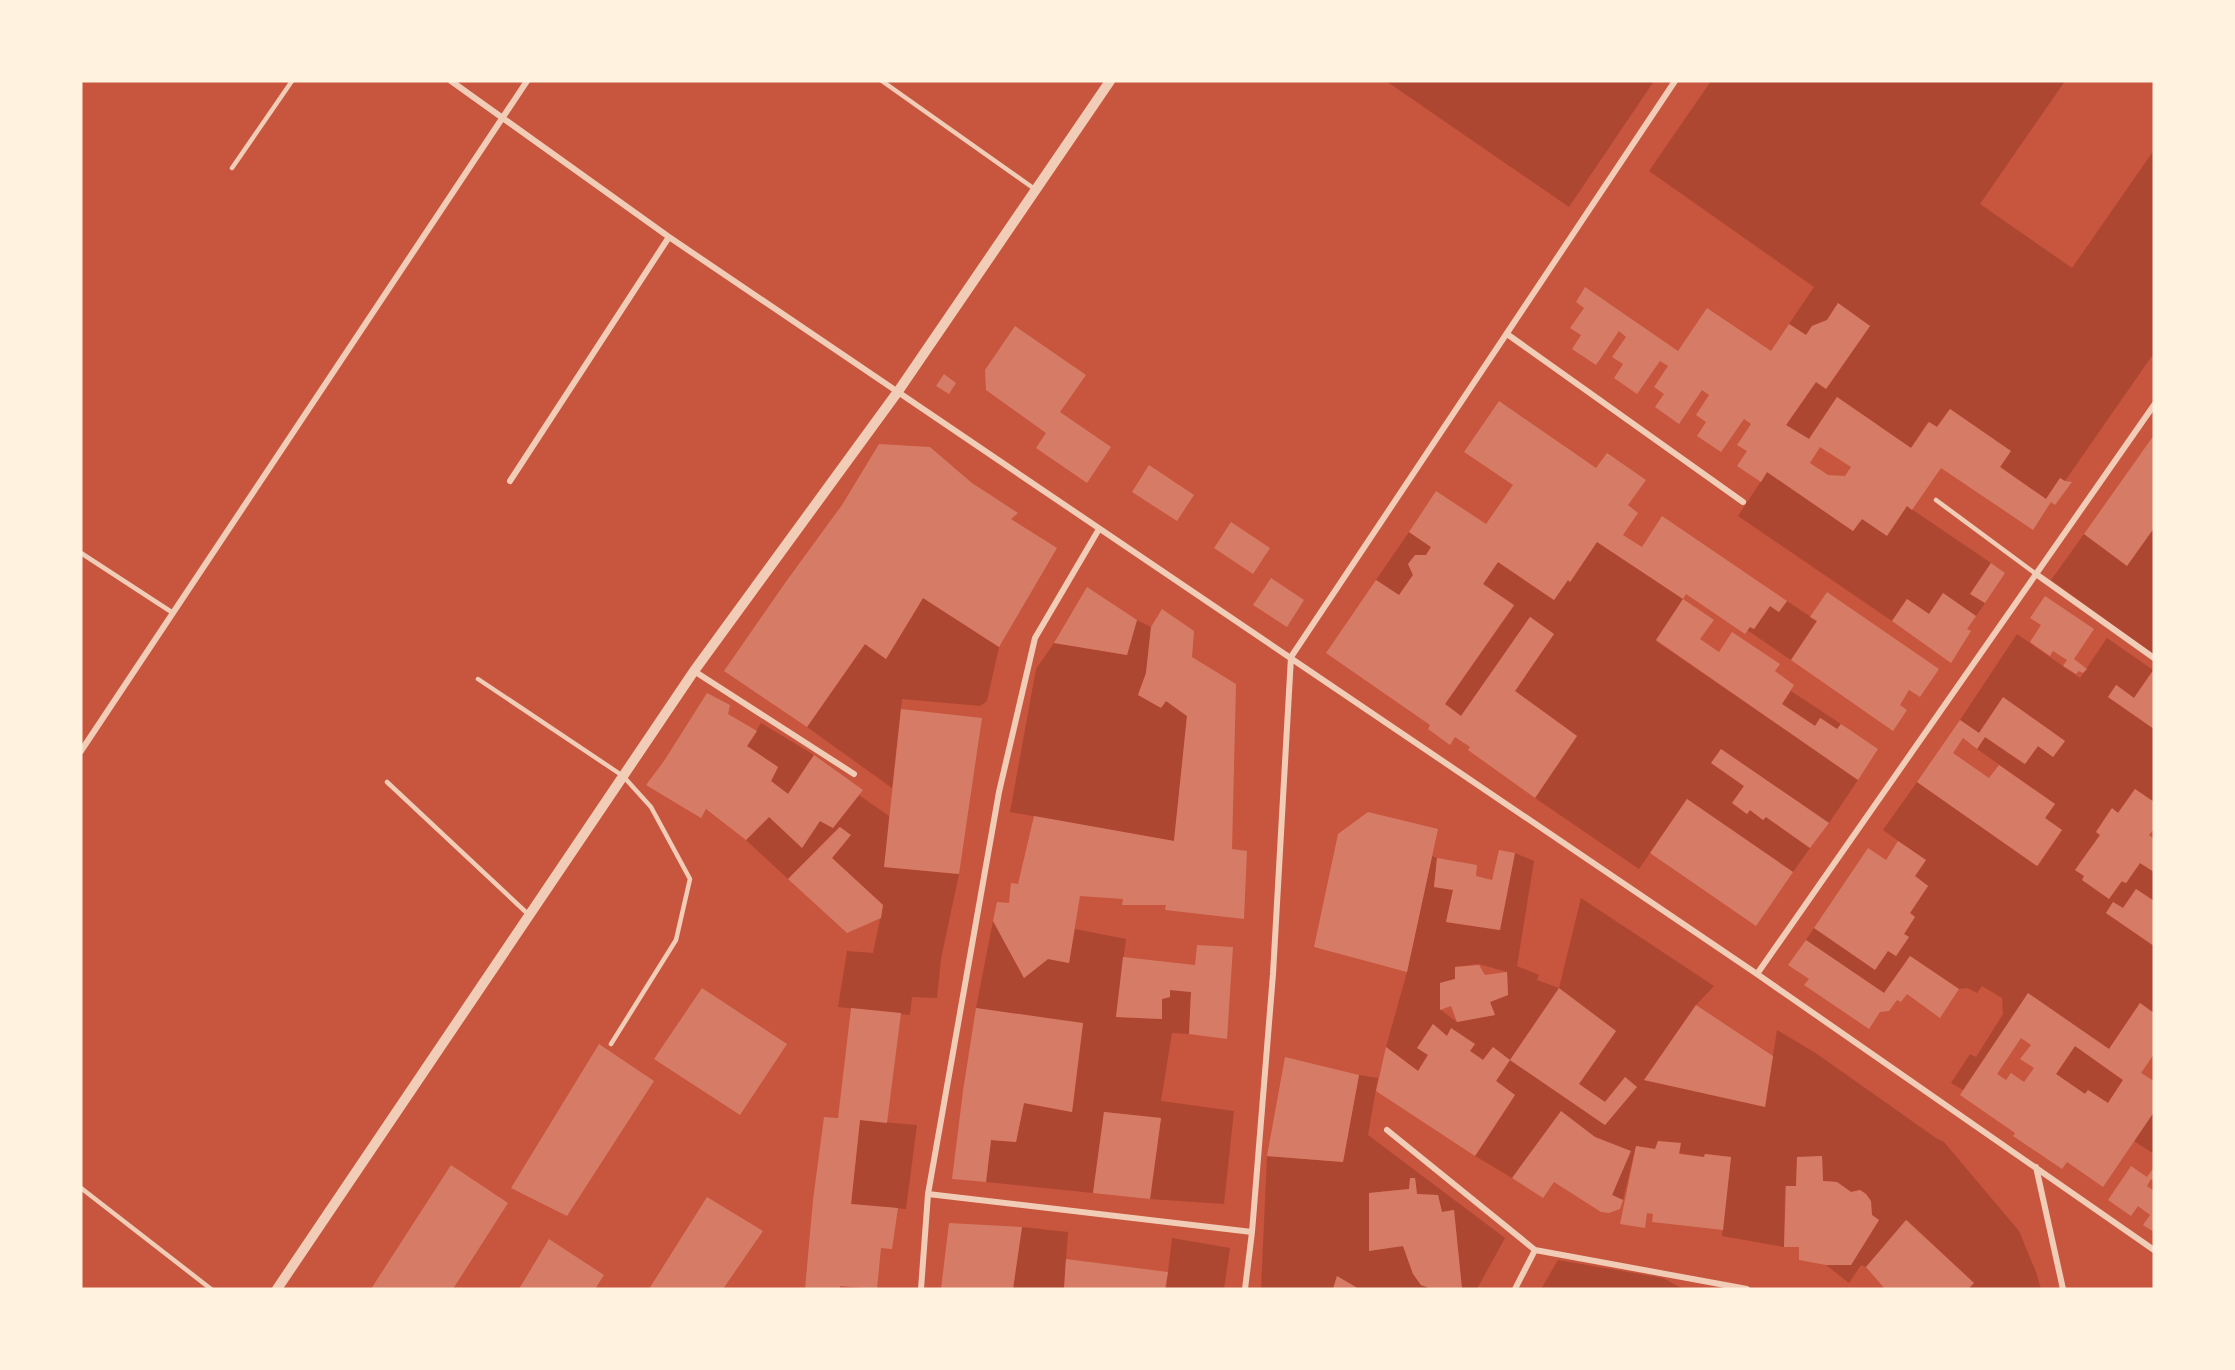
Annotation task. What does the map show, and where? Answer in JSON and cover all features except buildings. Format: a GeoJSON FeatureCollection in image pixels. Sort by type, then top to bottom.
{"type":"FeatureCollection","features":[{"type":"Feature","properties":{"kind":"street"},"geometry":{"type":"LineString","coordinates":[[451,81],[669,237],[883,382],[899,390],[1099,529],[1757,974],[2154,1250]]}},
{"type":"Feature","properties":{"kind":"street"},"geometry":{"type":"LineString","coordinates":[[81,751],[526,81]]}},
{"type":"Feature","properties":{"kind":"street"},"geometry":{"type":"LineString","coordinates":[[277,1289],[694,671],[899,390],[1110,81]]}},
{"type":"Feature","properties":{"kind":"street"},"geometry":{"type":"LineString","coordinates":[[1245,1289],[1252,1232],[1273,974],[1291,657],[1675,81]]}},
{"type":"Feature","properties":{"kind":"street"},"geometry":{"type":"LineString","coordinates":[[510,481],[669,237]]}},
{"type":"Feature","properties":{"kind":"street"},"geometry":{"type":"LineString","coordinates":[[1507,334],[1743,502]]}},
{"type":"Feature","properties":{"kind":"street"},"geometry":{"type":"LineString","coordinates":[[1757,974],[2154,405]]}},
{"type":"Feature","properties":{"kind":"street"},"geometry":{"type":"LineString","coordinates":[[921,1289],[928,1194],[999,792],[1035,638],[1099,529]]}},
{"type":"Feature","properties":{"kind":"street"},"geometry":{"type":"LineString","coordinates":[[2036,574],[2154,658]]}},
{"type":"Feature","properties":{"kind":"street"},"geometry":{"type":"LineString","coordinates":[[694,671],[854,774]]}},
{"type":"Feature","properties":{"kind":"street"},"geometry":{"type":"LineString","coordinates":[[1387,1130],[1535,1250],[1747,1289]]}},
{"type":"Feature","properties":{"kind":"street"},"geometry":{"type":"LineString","coordinates":[[2036,1167],[2063,1289]]}},
{"type":"Feature","properties":{"kind":"street"},"geometry":{"type":"LineString","coordinates":[[928,1194],[1252,1232]]}},
{"type":"Feature","properties":{"kind":"street"},"geometry":{"type":"LineString","coordinates":[[1515,1289],[1535,1250]]}},
{"type":"Feature","properties":{"kind":"lane"},"geometry":{"type":"LineString","coordinates":[[232,168],[292,81]]}},
{"type":"Feature","properties":{"kind":"lane"},"geometry":{"type":"LineString","coordinates":[[882,81],[1036,190]]}},
{"type":"Feature","properties":{"kind":"lane"},"geometry":{"type":"LineString","coordinates":[[1936,500],[2036,574]]}},
{"type":"Feature","properties":{"kind":"lane"},"geometry":{"type":"LineString","coordinates":[[81,553],[173,613]]}},
{"type":"Feature","properties":{"kind":"lane"},"geometry":{"type":"LineString","coordinates":[[478,680],[623,776],[651,807],[690,879],[676,940],[611,1044]]}},
{"type":"Feature","properties":{"kind":"lane"},"geometry":{"type":"LineString","coordinates":[[387,782],[529,915]]}},
{"type":"Feature","properties":{"kind":"lane"},"geometry":{"type":"LineString","coordinates":[[81,1188],[211,1289]]}},
{"type":"Feature","properties":{"kind":"shaded area"},"geometry":{"type":"Polygon","coordinates":[[[1386,81],[1654,81],[1569,207],[1386,81]]]}},
{"type":"Feature","properties":{"kind":"shaded area"},"geometry":{"type":"Polygon","coordinates":[[[1711,81],[2065,81],[1980,204],[2072,268],[2154,150],[2154,353],[2065,481],[2060,478],[2046,499],[2000,467],[2010,451],[1950,409],[1937,427],[1928,422],[1911,448],[1837,397],[1809,439],[1786,425],[1816,382],[1826,389],[1870,326],[1838,303],[1827,320],[1812,326],[1806,335],[1789,324],[1814,287],[1649,171],[1711,81]]]}},
{"type":"Feature","properties":{"kind":"shaded area"},"geometry":{"type":"Polygon","coordinates":[[[1767,472],[1853,531],[1862,519],[1907,506],[1991,563],[1971,594],[1985,603],[1976,616],[1943,593],[1929,614],[1907,599],[1892,621],[1738,516],[1767,472]]]}},
{"type":"Feature","properties":{"kind":"shaded area"},"geometry":{"type":"Polygon","coordinates":[[[2154,528],[2154,655],[2051,580],[2084,534],[2127,565],[2154,528]]]}},
{"type":"Feature","properties":{"kind":"shaded area"},"geometry":{"type":"Polygon","coordinates":[[[1409,532],[1431,547],[1426,555],[1408,564],[1413,575],[1399,595],[1376,580],[1409,532]]]}},
{"type":"Feature","properties":{"kind":"shaded area"},"geometry":{"type":"Polygon","coordinates":[[[1597,542],[1683,599],[1656,641],[1858,780],[1829,823],[1721,749],[1712,763],[1744,786],[1732,803],[1747,814],[1750,810],[1763,820],[1766,817],[1810,848],[1793,872],[1687,799],[1639,869],[1535,798],[1577,736],[1515,691],[1554,634],[1530,617],[1461,716],[1445,704],[1514,606],[1483,584],[1498,562],[1554,600],[1568,580],[1570,582],[1597,542]]]}},
{"type":"Feature","properties":{"kind":"shaded area"},"geometry":{"type":"Polygon","coordinates":[[[923,598],[999,647],[987,701],[980,706],[902,699],[892,788],[807,727],[865,644],[886,659],[923,598]]]}},
{"type":"Feature","properties":{"kind":"shaded area"},"geometry":{"type":"Polygon","coordinates":[[[1787,601],[1817,621],[1791,660],[1747,630],[1750,627],[1754,629],[1770,606],[1779,612],[1787,601]]]}},
{"type":"Feature","properties":{"kind":"shaded area"},"geometry":{"type":"Polygon","coordinates":[[[1137,620],[1151,627],[1146,673],[1138,695],[1166,701],[1187,716],[1174,841],[1010,812],[1036,669],[1054,643],[1127,655],[1137,620]]]}},
{"type":"Feature","properties":{"kind":"shaded area"},"geometry":{"type":"Polygon","coordinates":[[[2017,634],[2080,678],[2107,638],[2153,670],[2134,698],[2117,685],[2108,697],[2154,729],[2154,802],[2135,789],[2118,813],[2111,809],[2096,832],[2100,835],[2075,870],[2126,883],[2140,863],[2154,872],[2153,900],[2136,889],[2123,908],[2113,902],[2106,913],[2154,946],[2154,1013],[2140,1003],[2109,1049],[2028,994],[1963,1090],[1951,1083],[1970,1054],[1976,1057],[2003,1014],[2002,998],[1982,986],[1977,993],[1967,988],[1959,989],[1910,956],[1884,993],[1806,940],[1814,928],[1888,951],[1896,956],[1909,937],[1904,934],[1915,917],[1910,913],[1928,886],[1915,876],[1925,860],[1883,830],[1917,782],[2038,866],[2062,830],[2045,818],[2055,804],[1977,749],[1985,737],[2024,764],[2038,746],[2053,757],[2065,741],[2004,698],[1979,733],[1960,720],[2017,634]]]}},
{"type":"Feature","properties":{"kind":"shaded area"},"geometry":{"type":"Polygon","coordinates":[[[1791,691],[1841,724],[1837,729],[1821,718],[1815,726],[1782,704],[1791,691]]]}},
{"type":"Feature","properties":{"kind":"shaded area"},"geometry":{"type":"Polygon","coordinates":[[[761,723],[814,755],[788,794],[771,781],[778,767],[747,746],[761,723]]]}},
{"type":"Feature","properties":{"kind":"shaded area"},"geometry":{"type":"Polygon","coordinates":[[[859,795],[889,816],[885,867],[959,874],[941,959],[937,998],[912,997],[910,1015],[838,1007],[847,951],[873,953],[883,905],[832,858],[850,835],[839,827],[788,879],[746,840],[769,817],[820,821],[833,828],[859,795]]]}},
{"type":"Feature","properties":{"kind":"shaded area"},"geometry":{"type":"Polygon","coordinates":[[[1515,853],[1534,861],[1517,966],[1539,975],[1537,980],[1559,988],[1581,898],[1714,986],[1696,1005],[1644,1080],[1765,1106],[1777,1030],[1817,1054],[1944,1142],[2019,1231],[2041,1289],[1968,1289],[1974,1283],[1907,1220],[1866,1267],[1861,1265],[1849,1283],[1826,1265],[1851,1265],[1879,1220],[1872,1215],[1870,1200],[1864,1192],[1860,1190],[1851,1192],[1837,1182],[1823,1181],[1822,1156],[1797,1158],[1796,1186],[1785,1186],[1784,1247],[1722,1236],[1731,1157],[1705,1154],[1704,1157],[1636,1146],[1623,1200],[1612,1195],[1630,1151],[1512,1178],[1475,1156],[1515,1095],[1496,1081],[1509,1060],[1493,1047],[1483,1060],[1470,1051],[1475,1044],[1451,1029],[1447,1036],[1433,1024],[1418,1047],[1428,1055],[1418,1071],[1386,1047],[1407,972],[1432,856],[1437,858],[1434,887],[1453,890],[1446,922],[1499,930],[1515,853]],[[1479,964],[1455,967],[1455,979],[1440,983],[1441,1010],[1457,1022],[1495,1015],[1490,1002],[1508,995],[1507,972],[1479,964]],[[1559,989],[1510,1060],[1605,1125],[1637,1087],[1625,1078],[1605,1102],[1579,1084],[1616,1031],[1559,989]]]}},
{"type":"Feature","properties":{"kind":"shaded area"},"geometry":{"type":"Polygon","coordinates":[[[993,921],[1024,978],[1048,959],[1069,963],[1075,929],[1126,939],[1116,1017],[1162,1019],[1162,999],[1170,997],[1170,990],[1191,992],[1189,1034],[1172,1033],[1161,1101],[1234,1111],[1224,1204],[1150,1199],[1161,1118],[1104,1112],[1093,1193],[986,1182],[991,1140],[1016,1142],[1024,1103],[1072,1112],[1083,1024],[976,1008],[993,921]]]}},
{"type":"Feature","properties":{"kind":"shaded area"},"geometry":{"type":"Polygon","coordinates":[[[2075,1046],[2123,1080],[2108,1103],[2088,1090],[2085,1094],[2056,1074],[2075,1046]]]}},
{"type":"Feature","properties":{"kind":"shaded area"},"geometry":{"type":"Polygon","coordinates":[[[1359,1075],[1378,1078],[1368,1135],[1505,1238],[1477,1289],[1462,1289],[1454,1210],[1442,1212],[1438,1195],[1417,1194],[1415,1178],[1410,1179],[1409,1189],[1369,1193],[1369,1250],[1403,1246],[1413,1274],[1421,1285],[1440,1289],[1403,1289],[1400,1287],[1398,1289],[1359,1289],[1337,1276],[1333,1289],[1261,1289],[1267,1156],[1343,1162],[1359,1075]]]}},
{"type":"Feature","properties":{"kind":"shaded area"},"geometry":{"type":"Polygon","coordinates":[[[2154,1112],[2154,1154],[2134,1141],[2154,1112]]]}},
{"type":"Feature","properties":{"kind":"shaded area"},"geometry":{"type":"Polygon","coordinates":[[[860,1120],[917,1125],[906,1209],[851,1204],[860,1120]]]}},
{"type":"Feature","properties":{"kind":"shaded area"},"geometry":{"type":"Polygon","coordinates":[[[1022,1227],[1068,1232],[1064,1289],[1013,1289],[1022,1227]]]}},
{"type":"Feature","properties":{"kind":"shaded area"},"geometry":{"type":"Polygon","coordinates":[[[1172,1238],[1230,1248],[1224,1289],[1166,1289],[1172,1238]]]}},
{"type":"Feature","properties":{"kind":"shaded area"},"geometry":{"type":"Polygon","coordinates":[[[1558,1260],[1663,1278],[1683,1289],[1541,1289],[1558,1260]]]}}]}
